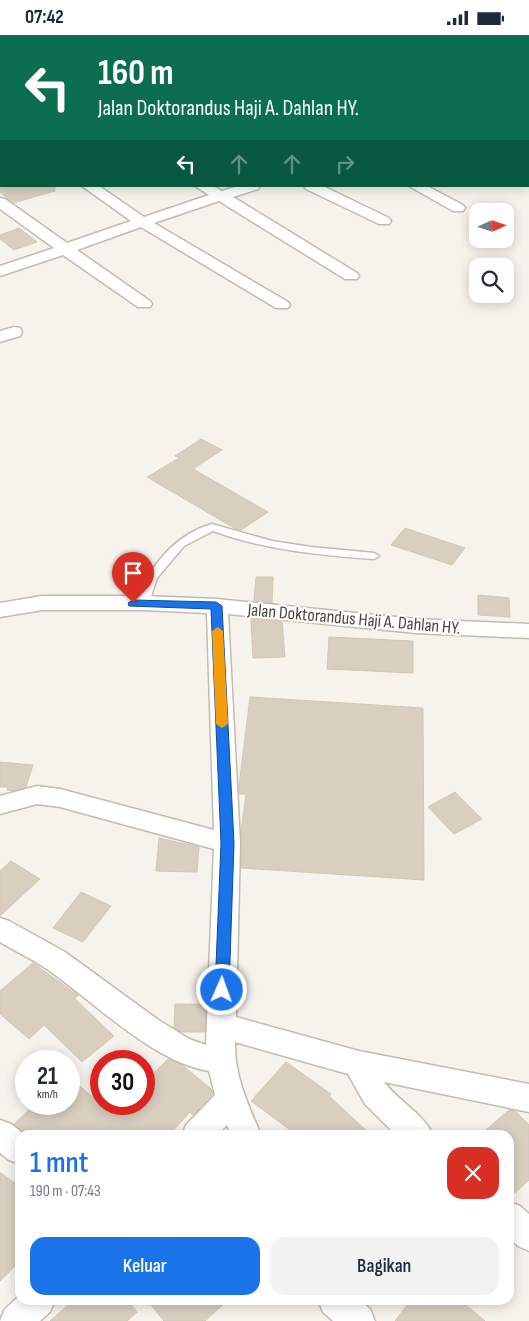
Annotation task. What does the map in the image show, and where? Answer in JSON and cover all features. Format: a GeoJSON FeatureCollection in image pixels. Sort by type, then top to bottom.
{"type":"FeatureCollection","features":[{"type":"Feature","properties":{"kind":"street"},"geometry":{"type":"LineString","coordinates":[[90,187],[142,222],[282,305]]}},
{"type":"Feature","properties":{"kind":"street"},"geometry":{"type":"LineString","coordinates":[[204,187],[352,276]]}},
{"type":"Feature","properties":{"kind":"street"},"geometry":{"type":"LineString","coordinates":[[0,271],[250,187]]}},
{"type":"Feature","properties":{"kind":"street"},"geometry":{"type":"LineString","coordinates":[[314,187],[384,221]]}},
{"type":"Feature","properties":{"kind":"street"},"geometry":{"type":"LineString","coordinates":[[418,187],[458,208]]}},
{"type":"Feature","properties":{"kind":"street"},"geometry":{"type":"LineString","coordinates":[[0,202],[144,304]]}},
{"type":"Feature","properties":{"kind":"street","name":"Jalan Doktorandus Haji A. Dahlan HY."},"geometry":{"type":"LineString","coordinates":[[0,610],[42,603],[144,603],[216,606],[416,626],[529,631]]}},
{"type":"Feature","properties":{"kind":"street"},"geometry":{"type":"LineString","coordinates":[[216,606],[227,843],[220,1060],[231,1099],[244,1130]]}},
{"type":"Feature","properties":{"kind":"street"},"geometry":{"type":"LineString","coordinates":[[0,805],[38,795],[60,798],[227,843]]}},
{"type":"Feature","properties":{"kind":"street"},"geometry":{"type":"LineString","coordinates":[[1,930],[55,960],[147,1028],[179,1048],[195,1056],[220,1060]]}},
{"type":"Feature","properties":{"kind":"street"},"geometry":{"type":"LineString","coordinates":[[221,1026],[359,1064],[529,1098]]}},
{"type":"Feature","properties":{"kind":"street"},"geometry":{"type":"LineString","coordinates":[[359,1064],[365,1081],[378,1098],[413,1130]]}},
{"type":"Feature","properties":{"kind":"street"},"geometry":{"type":"LineString","coordinates":[[202,1130],[231,1099]]}},
{"type":"Feature","properties":{"kind":"street"},"geometry":{"type":"LineString","coordinates":[[0,1133],[15,1146]]}},
{"type":"Feature","properties":{"kind":"street"},"geometry":{"type":"LineString","coordinates":[[514,1222],[529,1235]]}},
{"type":"Feature","properties":{"kind":"street"},"geometry":{"type":"LineString","coordinates":[[18,1321],[33,1305]]}},
{"type":"Feature","properties":{"kind":"street"},"geometry":{"type":"LineString","coordinates":[[340,1305],[358,1321]]}},
{"type":"Feature","properties":{"kind":"lane"},"geometry":{"type":"LineString","coordinates":[[144,603],[146,588],[152,577],[180,544],[212,527],[242,539],[303,550],[374,556]]}},
{"type":"Feature","properties":{"kind":"building"},"geometry":{"type":"Polygon","coordinates":[[[0,187],[55,187],[55,191],[13,203],[0,192],[0,187]]]}},
{"type":"Feature","properties":{"kind":"building"},"geometry":{"type":"Polygon","coordinates":[[[19,228],[37,242],[14,250],[0,239],[0,235],[19,228]]]}},
{"type":"Feature","properties":{"kind":"building"},"geometry":{"type":"Polygon","coordinates":[[[201,439],[222,450],[193,469],[268,512],[241,530],[234,528],[147,477],[179,458],[175,456],[201,439]]]}},
{"type":"Feature","properties":{"kind":"building"},"geometry":{"type":"Polygon","coordinates":[[[405,528],[465,548],[452,565],[391,545],[405,528]]]}},
{"type":"Feature","properties":{"kind":"building"},"geometry":{"type":"Polygon","coordinates":[[[256,577],[273,577],[272,603],[254,601],[256,577]]]}},
{"type":"Feature","properties":{"kind":"building"},"geometry":{"type":"Polygon","coordinates":[[[478,595],[509,598],[510,617],[478,615],[478,595]]]}},
{"type":"Feature","properties":{"kind":"building"},"geometry":{"type":"Polygon","coordinates":[[[252,618],[282,621],[285,657],[253,658],[252,618]]]}},
{"type":"Feature","properties":{"kind":"building"},"geometry":{"type":"Polygon","coordinates":[[[329,637],[413,641],[413,673],[327,669],[329,637]]]}},
{"type":"Feature","properties":{"kind":"building"},"geometry":{"type":"Polygon","coordinates":[[[250,697],[423,708],[424,880],[241,868],[241,832],[246,794],[239,794],[239,786],[250,697]]]}},
{"type":"Feature","properties":{"kind":"building"},"geometry":{"type":"Polygon","coordinates":[[[0,762],[33,765],[26,787],[13,791],[7,790],[8,787],[0,787],[0,762]]]}},
{"type":"Feature","properties":{"kind":"building"},"geometry":{"type":"Polygon","coordinates":[[[455,792],[482,819],[454,834],[428,807],[455,792]]]}},
{"type":"Feature","properties":{"kind":"building"},"geometry":{"type":"Polygon","coordinates":[[[159,838],[199,847],[197,872],[156,871],[159,838]]]}},
{"type":"Feature","properties":{"kind":"building"},"geometry":{"type":"Polygon","coordinates":[[[11,861],[40,879],[0,916],[0,871],[11,861]]]}},
{"type":"Feature","properties":{"kind":"building"},"geometry":{"type":"Polygon","coordinates":[[[81,892],[111,906],[83,942],[53,928],[81,892]]]}},
{"type":"Feature","properties":{"kind":"building"},"geometry":{"type":"Polygon","coordinates":[[[33,963],[78,995],[75,999],[114,1036],[97,1050],[90,1050],[90,1056],[82,1062],[80,1060],[80,1050],[70,1050],[44,1025],[29,1039],[0,1014],[0,991],[33,963]]]}},
{"type":"Feature","properties":{"kind":"building"},"geometry":{"type":"Polygon","coordinates":[[[175,1004],[206,1004],[205,1032],[181,1032],[174,1027],[175,1004]]]}},
{"type":"Feature","properties":{"kind":"building"},"geometry":{"type":"Polygon","coordinates":[[[168,1059],[181,1064],[211,1089],[213,1094],[193,1115],[190,1112],[174,1130],[21,1130],[14,1124],[23,1115],[80,1115],[80,1086],[90,1095],[90,1115],[155,1115],[155,1072],[168,1059]]]}},
{"type":"Feature","properties":{"kind":"building"},"geometry":{"type":"Polygon","coordinates":[[[286,1062],[331,1094],[329,1096],[366,1130],[290,1130],[251,1101],[286,1062]]]}},
{"type":"Feature","properties":{"kind":"building"},"geometry":{"type":"Polygon","coordinates":[[[509,1110],[515,1111],[529,1125],[529,1180],[514,1194],[514,1130],[486,1130],[509,1110]]]}},
{"type":"Feature","properties":{"kind":"building"},"geometry":{"type":"Polygon","coordinates":[[[0,1172],[15,1183],[15,1266],[0,1281],[0,1172]]]}},
{"type":"Feature","properties":{"kind":"building"},"geometry":{"type":"Polygon","coordinates":[[[68,1305],[131,1305],[137,1312],[127,1321],[50,1321],[68,1305]]]}},
{"type":"Feature","properties":{"kind":"building"},"geometry":{"type":"Polygon","coordinates":[[[151,1305],[223,1305],[205,1321],[164,1321],[151,1305]]]}},
{"type":"Feature","properties":{"kind":"building"},"geometry":{"type":"Polygon","coordinates":[[[407,1305],[466,1305],[485,1321],[395,1321],[407,1305]]]}},
{"type":"Feature","properties":{"kind":"slow traffic"},"geometry":{"type":"LineString","coordinates":[[218,631],[222,724]]}},
{"type":"Feature","properties":{"kind":"route"},"geometry":{"type":"LineString","coordinates":[[133,603],[216,606],[227,843],[222,990]]}}]}
